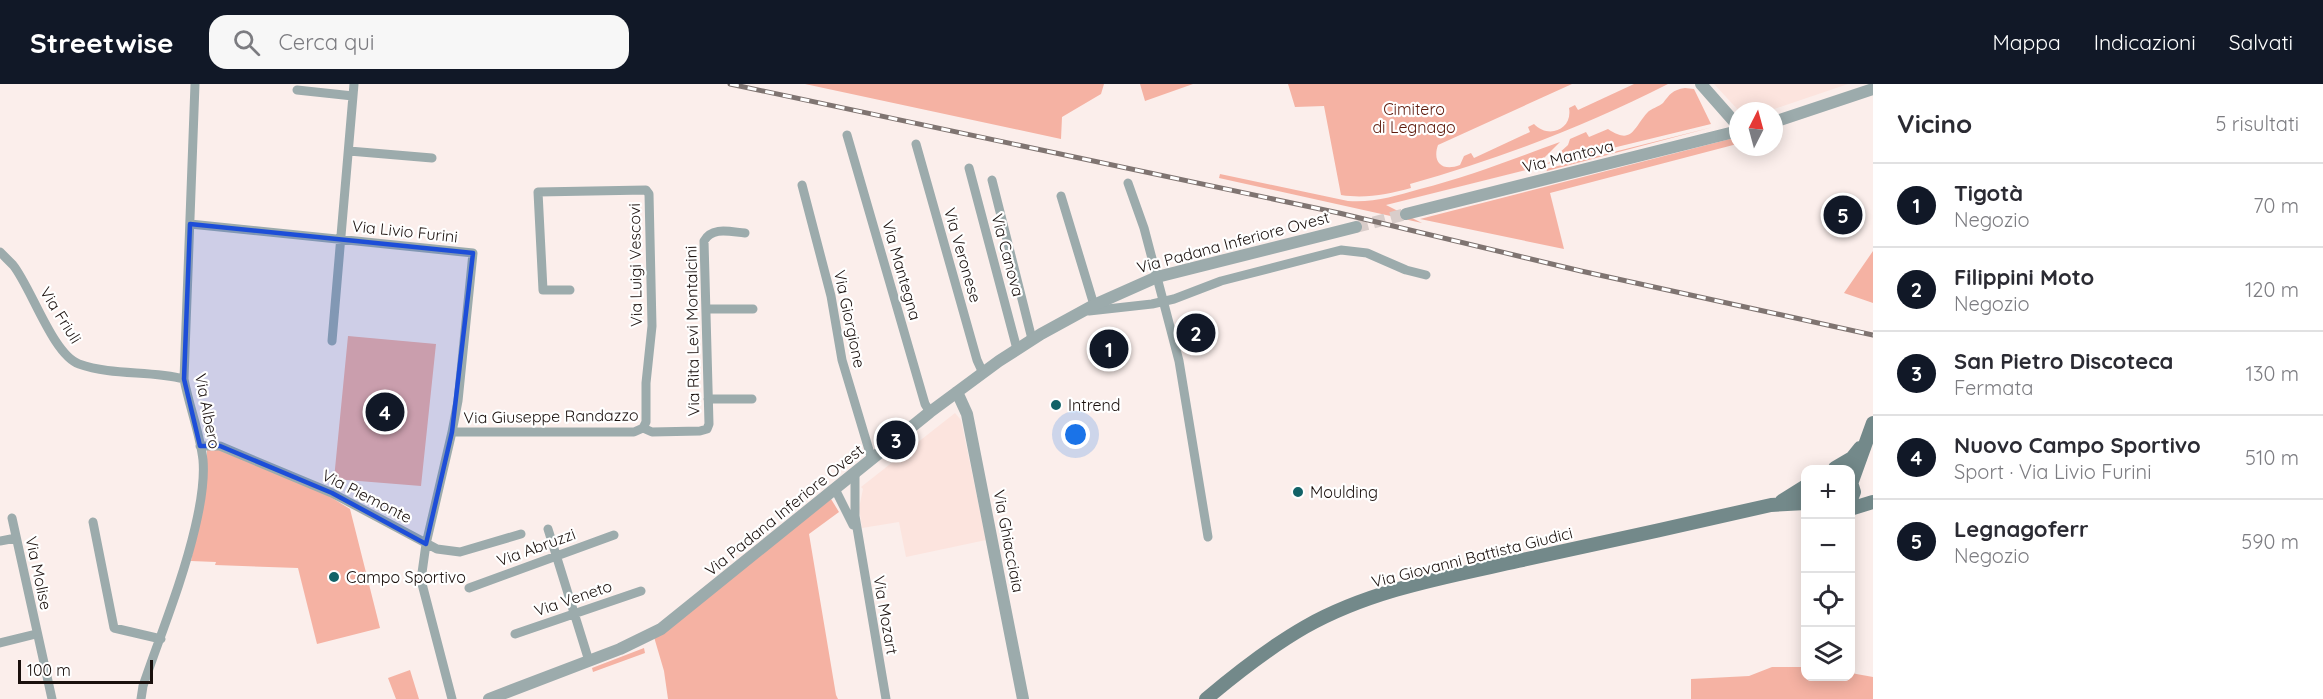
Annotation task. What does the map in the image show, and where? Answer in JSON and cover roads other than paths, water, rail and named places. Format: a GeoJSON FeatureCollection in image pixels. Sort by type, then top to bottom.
{"type":"FeatureCollection","features":[{"type":"Feature","properties":{"kind":"main road"},"geometry":{"type":"LineString","coordinates":[[1855,473],[1873,423]]}},
{"type":"Feature","properties":{"kind":"main road"},"geometry":{"type":"LineString","coordinates":[[1840,465],[1852,458],[1864,445]]}},
{"type":"Feature","properties":{"kind":"main road"},"geometry":{"type":"LineString","coordinates":[[1855,484],[1873,496]]}},
{"type":"Feature","properties":{"kind":"main road","name":"Via Giovanni Battista Giudici"},"geometry":{"type":"LineString","coordinates":[[1771,505],[1801,489]]}},
{"type":"Feature","properties":{"kind":"main road"},"geometry":{"type":"LineString","coordinates":[[1855,508],[1873,502]]}},
{"type":"Feature","properties":{"kind":"main road","name":"Via Giovanni Battista Giudici"},"geometry":{"type":"LineString","coordinates":[[1206,699],[1269,650],[1306,627],[1347,607],[1376,597],[1443,578],[1771,505],[1801,503]]}},
{"type":"Feature","properties":{"kind":"street","name":"Via Albero"},"geometry":{"type":"LineString","coordinates":[[141,699],[145,680],[177,596],[199,506],[203,468],[184,380],[195,84]]}},
{"type":"Feature","properties":{"kind":"street"},"geometry":{"type":"LineString","coordinates":[[332,341],[354,84]]}},
{"type":"Feature","properties":{"kind":"street"},"geometry":{"type":"LineString","coordinates":[[1701,84],[1729,116]]}},
{"type":"Feature","properties":{"kind":"street"},"geometry":{"type":"LineString","coordinates":[[1783,119],[1873,89]]}},
{"type":"Feature","properties":{"kind":"street"},"geometry":{"type":"LineString","coordinates":[[297,90],[353,96]]}},
{"type":"Feature","properties":{"kind":"street","name":"Via Mantova"},"geometry":{"type":"LineString","coordinates":[[1406,214],[1729,133]]}},
{"type":"Feature","properties":{"kind":"street","name":"Via Mantegna"},"geometry":{"type":"LineString","coordinates":[[847,135],[925,404],[930,412]]}},
{"type":"Feature","properties":{"kind":"street","name":"Via Veronese"},"geometry":{"type":"LineString","coordinates":[[916,144],[982,373]]}},
{"type":"Feature","properties":{"kind":"street"},"geometry":{"type":"LineString","coordinates":[[349,151],[432,158]]}},
{"type":"Feature","properties":{"kind":"street","name":"Via Canova"},"geometry":{"type":"LineString","coordinates":[[969,168],[1017,349]]}},
{"type":"Feature","properties":{"kind":"street"},"geometry":{"type":"LineString","coordinates":[[992,180],[1032,339]]}},
{"type":"Feature","properties":{"kind":"street"},"geometry":{"type":"LineString","coordinates":[[1128,183],[1144,228],[1179,361],[1208,537]]}},
{"type":"Feature","properties":{"kind":"street","name":"Via Giorgione"},"geometry":{"type":"LineString","coordinates":[[802,185],[831,296],[842,360],[872,460]]}},
{"type":"Feature","properties":{"kind":"street","name":"Via Luigi Vescovi"},"geometry":{"type":"LineString","coordinates":[[570,290],[543,290],[538,192],[646,190],[649,194],[652,326],[646,383],[646,422],[643,428]]}},
{"type":"Feature","properties":{"kind":"street"},"geometry":{"type":"LineString","coordinates":[[1061,196],[1094,305]]}},
{"type":"Feature","properties":{"kind":"street","name":"Via Livio Furini"},"geometry":{"type":"LineString","coordinates":[[190,224],[473,253],[458,401],[452,432]]}},
{"type":"Feature","properties":{"kind":"street","name":"Via Padana Inferiore Ovest"},"geometry":{"type":"LineString","coordinates":[[489,699],[644,638],[670,623],[930,412],[1032,339],[1080,312],[1157,277],[1356,227]]}},
{"type":"Feature","properties":{"kind":"street","name":"Via Rita Levi Montalcini"},"geometry":{"type":"LineString","coordinates":[[707,429],[709,424],[704,241],[715,231],[745,233]]}},
{"type":"Feature","properties":{"kind":"street"},"geometry":{"type":"LineString","coordinates":[[1080,312],[1162,302],[1221,281],[1341,250],[1367,253],[1406,270],[1426,274]]}},
{"type":"Feature","properties":{"kind":"street","name":"Via Friuli"},"geometry":{"type":"LineString","coordinates":[[0,252],[14,266],[48,329],[76,363],[97,369],[171,376],[184,380]]}},
{"type":"Feature","properties":{"kind":"street"},"geometry":{"type":"LineString","coordinates":[[706,309],[753,309]]}},
{"type":"Feature","properties":{"kind":"street","name":"Via Ghiacciaia"},"geometry":{"type":"LineString","coordinates":[[957,392],[967,414],[1023,699]]}},
{"type":"Feature","properties":{"kind":"street"},"geometry":{"type":"LineString","coordinates":[[708,399],[753,399]]}},
{"type":"Feature","properties":{"kind":"street","name":"Via Giuseppe Randazzo"},"geometry":{"type":"LineString","coordinates":[[452,699],[423,593],[422,568],[452,432],[634,432],[643,428],[652,432],[707,429]]}},
{"type":"Feature","properties":{"kind":"street","name":"Via Piemonte"},"geometry":{"type":"LineString","coordinates":[[200,446],[220,446],[332,493],[437,549],[460,552],[521,534]]}},
{"type":"Feature","properties":{"kind":"street","name":"Via Mozart"},"geometry":{"type":"LineString","coordinates":[[855,473],[854,507],[857,535],[886,699]]}},
{"type":"Feature","properties":{"kind":"street","name":"Via Mozart"},"geometry":{"type":"LineString","coordinates":[[835,489],[857,535]]}},
{"type":"Feature","properties":{"kind":"street","name":"Via Molise"},"geometry":{"type":"LineString","coordinates":[[12,518],[52,699]]}},
{"type":"Feature","properties":{"kind":"street"},"geometry":{"type":"LineString","coordinates":[[93,522],[114,628],[161,639]]}},
{"type":"Feature","properties":{"kind":"street"},"geometry":{"type":"LineString","coordinates":[[548,529],[589,661]]}},
{"type":"Feature","properties":{"kind":"street","name":"Via Abruzzi"},"geometry":{"type":"LineString","coordinates":[[469,588],[614,535]]}},
{"type":"Feature","properties":{"kind":"street"},"geometry":{"type":"LineString","coordinates":[[0,541],[16,538]]}},
{"type":"Feature","properties":{"kind":"street","name":"Via Veneto"},"geometry":{"type":"LineString","coordinates":[[515,634],[641,591]]}},
{"type":"Feature","properties":{"kind":"street","name":"Via Molise"},"geometry":{"type":"LineString","coordinates":[[0,643],[36,634]]}},
{"type":"Feature","properties":{"kind":"tunnel"},"geometry":{"type":"LineString","coordinates":[[1356,227],[1406,214]]}},
{"type":"Feature","properties":{"kind":"railway"},"geometry":{"type":"LineString","coordinates":[[730,84],[1339,213],[1581,271],[1873,335]]}},
{"type":"Feature","properties":{"kind":"place","name":"Legnagoferr"},"geometry":{"type":"Point","coordinates":[1843,215]}},
{"type":"Feature","properties":{"kind":"place","name":"Filippini Moto"},"geometry":{"type":"Point","coordinates":[1196,333]}},
{"type":"Feature","properties":{"kind":"place","name":"Tigotà"},"geometry":{"type":"Point","coordinates":[1109,349]}},
{"type":"Feature","properties":{"kind":"place","name":"Intrend"},"geometry":{"type":"Point","coordinates":[1056,405]}},
{"type":"Feature","properties":{"kind":"place","name":"Nuovo Campo Sportivo"},"geometry":{"type":"Point","coordinates":[385,412]}},
{"type":"Feature","properties":{"kind":"place","name":"San Pietro Discoteca"},"geometry":{"type":"Point","coordinates":[896,440]}},
{"type":"Feature","properties":{"kind":"place","name":"Moulding"},"geometry":{"type":"Point","coordinates":[1298,492]}},
{"type":"Feature","properties":{"kind":"place","name":"Campo Sportivo"},"geometry":{"type":"Point","coordinates":[334,577]}},
{"type":"Feature","properties":{"kind":"park label","name":"Cimitero di Legnago"},"geometry":{"type":"Point","coordinates":[1414,118]}}]}
